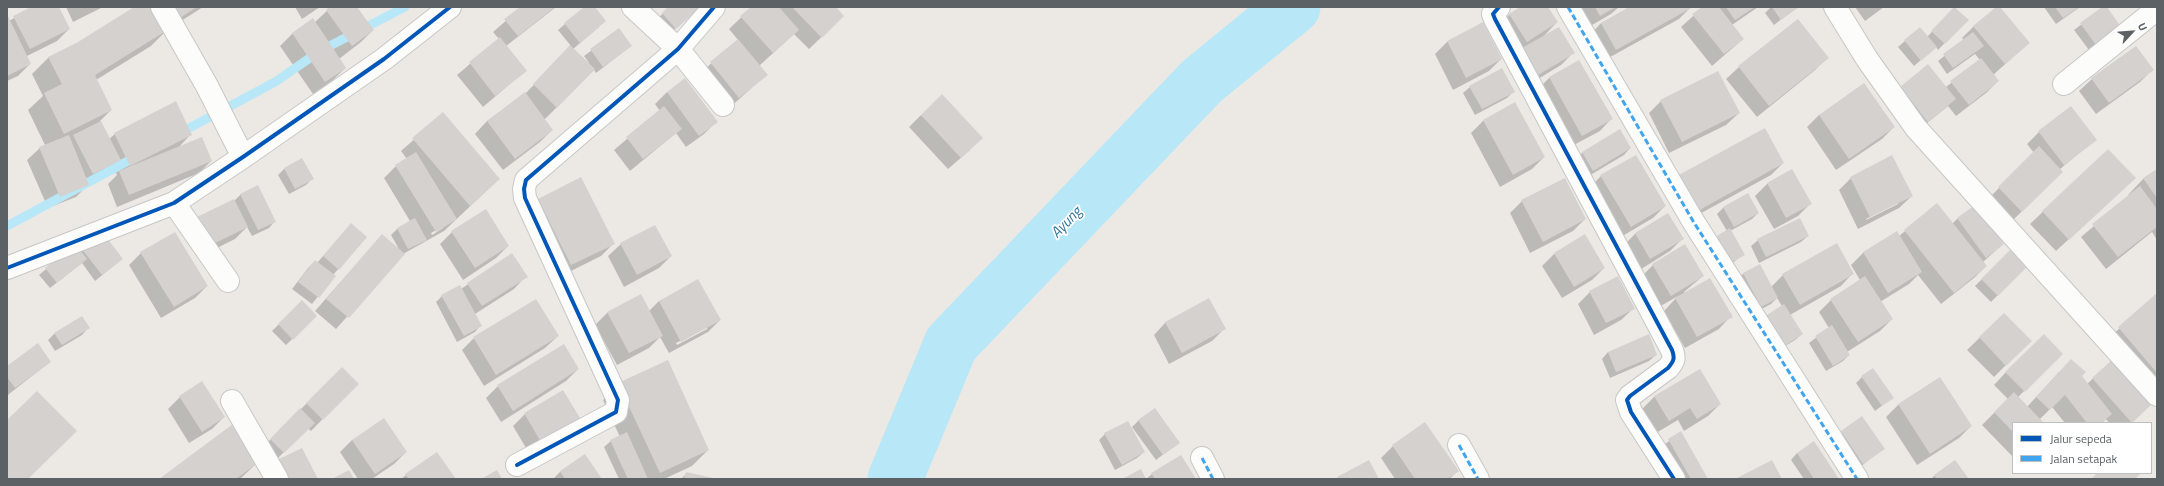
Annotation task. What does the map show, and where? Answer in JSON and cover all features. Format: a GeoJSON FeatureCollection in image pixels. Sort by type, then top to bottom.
{"type":"FeatureCollection","features":[{"type":"Feature","properties":{"kind":"street"},"geometry":{"type":"LineString","coordinates":[[162,7],[207,86],[243,157]]}},
{"type":"Feature","properties":{"kind":"street"},"geometry":{"type":"LineString","coordinates":[[7,268],[174,203],[384,59],[450,7]]}},
{"type":"Feature","properties":{"kind":"street"},"geometry":{"type":"LineString","coordinates":[[633,7],[678,50],[723,105]]}},
{"type":"Feature","properties":{"kind":"street"},"geometry":{"type":"LineString","coordinates":[[517,465],[616,412],[618,400],[526,198],[524,189],[526,180],[678,50],[714,7]]}},
{"type":"Feature","properties":{"kind":"street"},"geometry":{"type":"LineString","coordinates":[[1499,7],[1493,14],[1495,19],[1672,350],[1674,357],[1673,362],[1668,368],[1630,396],[1627,400],[1631,412],[1674,479]]}},
{"type":"Feature","properties":{"kind":"street"},"geometry":{"type":"LineString","coordinates":[[1568,7],[1693,221],[1857,479]]}},
{"type":"Feature","properties":{"kind":"street"},"geometry":{"type":"LineString","coordinates":[[1835,7],[1867,59],[1916,128],[2157,395]]}},
{"type":"Feature","properties":{"kind":"street"},"geometry":{"type":"LineString","coordinates":[[2064,84],[2157,9]]}},
{"type":"Feature","properties":{"kind":"street"},"geometry":{"type":"LineString","coordinates":[[174,203],[228,280]]}},
{"type":"Feature","properties":{"kind":"street"},"geometry":{"type":"LineString","coordinates":[[232,401],[277,479]]}},
{"type":"Feature","properties":{"kind":"street"},"geometry":{"type":"LineString","coordinates":[[1459,445],[1478,479]]}},
{"type":"Feature","properties":{"kind":"street"},"geometry":{"type":"LineString","coordinates":[[1202,458],[1214,479]]}},
{"type":"Feature","properties":{"kind":"building"},"geometry":{"type":"Polygon","coordinates":[[[31,7],[59,7],[70,29],[30,49],[13,16],[31,7]]]}},
{"type":"Feature","properties":{"kind":"building"},"geometry":{"type":"Polygon","coordinates":[[[134,7],[155,7],[169,29],[95,75],[112,110],[64,134],[44,93],[62,84],[48,57],[78,42],[134,7]]]}},
{"type":"Feature","properties":{"kind":"building"},"geometry":{"type":"Polygon","coordinates":[[[170,7],[197,7],[178,19],[170,7]]]}},
{"type":"Feature","properties":{"kind":"building"},"geometry":{"type":"Polygon","coordinates":[[[329,7],[357,7],[374,30],[352,46],[326,10],[329,7]]]}},
{"type":"Feature","properties":{"kind":"building"},"geometry":{"type":"Polygon","coordinates":[[[520,7],[555,7],[518,36],[504,19],[520,7]]]}},
{"type":"Feature","properties":{"kind":"building"},"geometry":{"type":"Polygon","coordinates":[[[584,7],[595,7],[606,21],[580,43],[564,23],[584,7]]]}},
{"type":"Feature","properties":{"kind":"building"},"geometry":{"type":"Polygon","coordinates":[[[668,7],[701,7],[676,29],[662,13],[668,7]]]}},
{"type":"Feature","properties":{"kind":"building"},"geometry":{"type":"Polygon","coordinates":[[[751,7],[779,7],[799,30],[773,53],[740,16],[751,7]]]}},
{"type":"Feature","properties":{"kind":"building"},"geometry":{"type":"Polygon","coordinates":[[[792,7],[836,7],[844,16],[822,38],[792,7]]]}},
{"type":"Feature","properties":{"kind":"building"},"geometry":{"type":"Polygon","coordinates":[[[1520,7],[1548,7],[1558,22],[1527,42],[1509,14],[1520,7]]]}},
{"type":"Feature","properties":{"kind":"building"},"geometry":{"type":"Polygon","coordinates":[[[1595,7],[1616,7],[1600,16],[1595,7]]]}},
{"type":"Feature","properties":{"kind":"building"},"geometry":{"type":"Polygon","coordinates":[[[1629,7],[1693,7],[1616,50],[1601,23],[1629,7]]]}},
{"type":"Feature","properties":{"kind":"building"},"geometry":{"type":"Polygon","coordinates":[[[1702,7],[1719,7],[1744,39],[1724,54],[1692,14],[1702,7]]]}},
{"type":"Feature","properties":{"kind":"building"},"geometry":{"type":"Polygon","coordinates":[[[1726,7],[1755,7],[1735,20],[1726,7]]]}},
{"type":"Feature","properties":{"kind":"building"},"geometry":{"type":"Polygon","coordinates":[[[1772,7],[1799,7],[1781,20],[1772,7]]]}},
{"type":"Feature","properties":{"kind":"building"},"geometry":{"type":"Polygon","coordinates":[[[1954,7],[1969,20],[1945,44],[1931,31],[1954,7]]]}},
{"type":"Feature","properties":{"kind":"building"},"geometry":{"type":"Polygon","coordinates":[[[1996,7],[2000,7],[2030,43],[2005,64],[1973,26],[1996,7]]]}},
{"type":"Feature","properties":{"kind":"building"},"geometry":{"type":"Polygon","coordinates":[[[2055,7],[2079,7],[2063,18],[2055,7]]]}},
{"type":"Feature","properties":{"kind":"building"},"geometry":{"type":"Polygon","coordinates":[[[2102,7],[2107,7],[2121,27],[2096,45],[2080,23],[2102,7]]]}},
{"type":"Feature","properties":{"kind":"building"},"geometry":{"type":"Polygon","coordinates":[[[7,14],[31,64],[7,76],[7,14]]]}},
{"type":"Feature","properties":{"kind":"building"},"geometry":{"type":"Polygon","coordinates":[[[313,18],[346,68],[325,82],[292,33],[313,18]]]}},
{"type":"Feature","properties":{"kind":"building"},"geometry":{"type":"Polygon","coordinates":[[[1798,19],[1829,58],[1769,106],[1738,66],[1798,19]]]}},
{"type":"Feature","properties":{"kind":"building"},"geometry":{"type":"Polygon","coordinates":[[[1483,22],[1502,59],[1466,78],[1447,41],[1483,22]]]}},
{"type":"Feature","properties":{"kind":"building"},"geometry":{"type":"Polygon","coordinates":[[[1559,27],[1575,53],[1538,75],[1522,48],[1559,27]]]}},
{"type":"Feature","properties":{"kind":"building"},"geometry":{"type":"Polygon","coordinates":[[[1920,27],[1937,47],[1921,61],[1904,40],[1920,27]]]}},
{"type":"Feature","properties":{"kind":"building"},"geometry":{"type":"Polygon","coordinates":[[[619,28],[632,46],[603,67],[590,49],[619,28]]]}},
{"type":"Feature","properties":{"kind":"building"},"geometry":{"type":"Polygon","coordinates":[[[1973,32],[1984,46],[1953,68],[1943,54],[1973,32]]]}},
{"type":"Feature","properties":{"kind":"building"},"geometry":{"type":"Polygon","coordinates":[[[500,37],[527,71],[495,96],[469,62],[500,37]]]}},
{"type":"Feature","properties":{"kind":"building"},"geometry":{"type":"Polygon","coordinates":[[[738,39],[768,75],[739,98],[710,62],[738,39]]]}},
{"type":"Feature","properties":{"kind":"building"},"geometry":{"type":"Polygon","coordinates":[[[570,45],[595,69],[557,108],[533,84],[570,45]]]}},
{"type":"Feature","properties":{"kind":"building"},"geometry":{"type":"Polygon","coordinates":[[[2136,46],[2154,70],[2109,103],[2091,78],[2136,46]]]}},
{"type":"Feature","properties":{"kind":"building"},"geometry":{"type":"Polygon","coordinates":[[[1981,58],[1999,81],[1969,105],[1950,81],[1981,58]]]}},
{"type":"Feature","properties":{"kind":"building"},"geometry":{"type":"Polygon","coordinates":[[[1579,60],[1613,119],[1582,136],[1549,77],[1579,60]]]}},
{"type":"Feature","properties":{"kind":"building"},"geometry":{"type":"Polygon","coordinates":[[[1928,64],[1956,99],[1928,122],[1900,87],[1928,64]]]}},
{"type":"Feature","properties":{"kind":"building"},"geometry":{"type":"Polygon","coordinates":[[[1502,68],[1515,92],[1482,109],[1469,86],[1502,68]]]}},
{"type":"Feature","properties":{"kind":"building"},"geometry":{"type":"Polygon","coordinates":[[[1718,71],[1740,113],[1682,142],[1660,100],[1718,71]]]}},
{"type":"Feature","properties":{"kind":"building"},"geometry":{"type":"Polygon","coordinates":[[[685,78],[718,122],[699,136],[667,92],[685,78]]]}},
{"type":"Feature","properties":{"kind":"building"},"geometry":{"type":"Polygon","coordinates":[[[1864,83],[1895,127],[1849,159],[1819,115],[1864,83]]]}},
{"type":"Feature","properties":{"kind":"building"},"geometry":{"type":"Polygon","coordinates":[[[525,92],[553,130],[515,159],[487,121],[525,92]]]}},
{"type":"Feature","properties":{"kind":"building"},"geometry":{"type":"Polygon","coordinates":[[[942,94],[983,138],[961,158],[921,115],[942,94]]]}},
{"type":"Feature","properties":{"kind":"building"},"geometry":{"type":"Polygon","coordinates":[[[176,101],[192,135],[130,166],[114,133],[176,101]]]}},
{"type":"Feature","properties":{"kind":"building"},"geometry":{"type":"Polygon","coordinates":[[[1515,102],[1545,157],[1513,175],[1483,120],[1515,102]]]}},
{"type":"Feature","properties":{"kind":"building"},"geometry":{"type":"Polygon","coordinates":[[[664,106],[682,129],[643,159],[626,137],[664,106]]]}},
{"type":"Feature","properties":{"kind":"building"},"geometry":{"type":"Polygon","coordinates":[[[2071,106],[2097,140],[2064,165],[2038,131],[2071,106]]]}},
{"type":"Feature","properties":{"kind":"building"},"geometry":{"type":"Polygon","coordinates":[[[443,112],[500,179],[470,206],[412,138],[443,112]]]}},
{"type":"Feature","properties":{"kind":"building"},"geometry":{"type":"Polygon","coordinates":[[[101,121],[121,160],[93,174],[73,135],[101,121]]]}},
{"type":"Feature","properties":{"kind":"building"},"geometry":{"type":"Polygon","coordinates":[[[1765,128],[1784,163],[1696,212],[1677,176],[1765,128]]]}},
{"type":"Feature","properties":{"kind":"building"},"geometry":{"type":"Polygon","coordinates":[[[1620,129],[1631,148],[1593,171],[1582,152],[1620,129]]]}},
{"type":"Feature","properties":{"kind":"building"},"geometry":{"type":"Polygon","coordinates":[[[69,135],[89,185],[60,197],[39,147],[69,135]]]}},
{"type":"Feature","properties":{"kind":"building"},"geometry":{"type":"Polygon","coordinates":[[[202,137],[212,161],[129,195],[119,171],[202,137]]]}},
{"type":"Feature","properties":{"kind":"building"},"geometry":{"type":"Polygon","coordinates":[[[2039,146],[2063,172],[2022,212],[1998,187],[2039,146]]]}},
{"type":"Feature","properties":{"kind":"building"},"geometry":{"type":"Polygon","coordinates":[[[2108,149],[2136,178],[2069,240],[2042,211],[2108,149]]]}},
{"type":"Feature","properties":{"kind":"building"},"geometry":{"type":"Polygon","coordinates":[[[416,152],[457,219],[436,232],[395,165],[416,152]]]}},
{"type":"Feature","properties":{"kind":"building"},"geometry":{"type":"Polygon","coordinates":[[[1636,155],[1666,206],[1631,227],[1600,175],[1636,155]]]}},
{"type":"Feature","properties":{"kind":"building"},"geometry":{"type":"Polygon","coordinates":[[[1892,155],[1913,196],[1870,217],[1850,177],[1892,155]]]}},
{"type":"Feature","properties":{"kind":"building"},"geometry":{"type":"Polygon","coordinates":[[[302,158],[314,179],[295,189],[284,168],[302,158]]]}},
{"type":"Feature","properties":{"kind":"building"},"geometry":{"type":"Polygon","coordinates":[[[1792,169],[1812,204],[1786,218],[1767,183],[1792,169]]]}},
{"type":"Feature","properties":{"kind":"building"},"geometry":{"type":"Polygon","coordinates":[[[2157,169],[2157,198],[2143,178],[2157,169]]]}},
{"type":"Feature","properties":{"kind":"building"},"geometry":{"type":"Polygon","coordinates":[[[581,177],[615,244],[571,265],[538,199],[581,177]]]}},
{"type":"Feature","properties":{"kind":"building"},"geometry":{"type":"Polygon","coordinates":[[[1565,178],[1586,219],[1543,242],[1521,200],[1565,178]]]}},
{"type":"Feature","properties":{"kind":"building"},"geometry":{"type":"Polygon","coordinates":[[[258,185],[276,222],[258,230],[240,194],[258,185]]]}},
{"type":"Feature","properties":{"kind":"building"},"geometry":{"type":"Polygon","coordinates":[[[2140,186],[2157,209],[2157,227],[2118,257],[2092,224],[2140,186]]]}},
{"type":"Feature","properties":{"kind":"building"},"geometry":{"type":"Polygon","coordinates":[[[1748,193],[1759,213],[1734,227],[1723,207],[1748,193]]]}},
{"type":"Feature","properties":{"kind":"building"},"geometry":{"type":"Polygon","coordinates":[[[234,199],[248,227],[211,245],[197,217],[234,199]]]}},
{"type":"Feature","properties":{"kind":"building"},"geometry":{"type":"Polygon","coordinates":[[[1937,203],[1987,266],[1954,293],[1904,230],[1937,203]]]}},
{"type":"Feature","properties":{"kind":"building"},"geometry":{"type":"Polygon","coordinates":[[[1975,205],[2004,244],[1986,258],[1957,218],[1975,205]]]}},
{"type":"Feature","properties":{"kind":"building"},"geometry":{"type":"Polygon","coordinates":[[[486,209],[509,246],[475,268],[451,231],[486,209]]]}},
{"type":"Feature","properties":{"kind":"building"},"geometry":{"type":"Polygon","coordinates":[[[1668,213],[1684,239],[1650,259],[1635,233],[1668,213]]]}},
{"type":"Feature","properties":{"kind":"building"},"geometry":{"type":"Polygon","coordinates":[[[415,218],[427,240],[408,249],[397,228],[415,218]]]}},
{"type":"Feature","properties":{"kind":"building"},"geometry":{"type":"Polygon","coordinates":[[[1800,218],[1809,236],[1766,257],[1757,239],[1800,218]]]}},
{"type":"Feature","properties":{"kind":"building"},"geometry":{"type":"Polygon","coordinates":[[[351,223],[367,237],[339,270],[323,256],[351,223]]]}},
{"type":"Feature","properties":{"kind":"building"},"geometry":{"type":"Polygon","coordinates":[[[655,225],[672,256],[637,275],[620,243],[655,225]]]}},
{"type":"Feature","properties":{"kind":"building"},"geometry":{"type":"Polygon","coordinates":[[[1730,228],[1745,255],[1732,262],[1717,236],[1730,228]]]}},
{"type":"Feature","properties":{"kind":"building"},"geometry":{"type":"Polygon","coordinates":[[[1897,231],[1922,272],[1888,293],[1863,252],[1897,231]]]}},
{"type":"Feature","properties":{"kind":"building"},"geometry":{"type":"Polygon","coordinates":[[[175,232],[208,286],[174,307],[140,252],[175,232]]]}},
{"type":"Feature","properties":{"kind":"building"},"geometry":{"type":"Polygon","coordinates":[[[103,233],[123,259],[102,275],[82,249],[103,233]]]}},
{"type":"Feature","properties":{"kind":"building"},"geometry":{"type":"Polygon","coordinates":[[[382,234],[405,254],[349,318],[326,299],[382,234]]]}},
{"type":"Feature","properties":{"kind":"building"},"geometry":{"type":"Polygon","coordinates":[[[1585,234],[1605,268],[1574,287],[1554,253],[1585,234]]]}},
{"type":"Feature","properties":{"kind":"building"},"geometry":{"type":"Polygon","coordinates":[[[1837,243],[1854,274],[1800,305],[1782,274],[1837,243]]]}},
{"type":"Feature","properties":{"kind":"building"},"geometry":{"type":"Polygon","coordinates":[[[75,244],[87,259],[57,283],[45,268],[75,244]]]}},
{"type":"Feature","properties":{"kind":"building"},"geometry":{"type":"Polygon","coordinates":[[[1685,244],[1704,276],[1671,296],[1652,264],[1685,244]]]}},
{"type":"Feature","properties":{"kind":"building"},"geometry":{"type":"Polygon","coordinates":[[[2010,250],[2027,267],[1998,296],[1981,279],[2010,250]]]}},
{"type":"Feature","properties":{"kind":"building"},"geometry":{"type":"Polygon","coordinates":[[[512,253],[528,277],[482,306],[467,283],[512,253]]]}},
{"type":"Feature","properties":{"kind":"building"},"geometry":{"type":"Polygon","coordinates":[[[315,260],[336,276],[319,298],[298,282],[315,260]]]}},
{"type":"Feature","properties":{"kind":"building"},"geometry":{"type":"Polygon","coordinates":[[[1760,264],[1778,298],[1761,307],[1743,273],[1760,264]]]}},
{"type":"Feature","properties":{"kind":"building"},"geometry":{"type":"Polygon","coordinates":[[[1618,276],[1635,309],[1606,323],[1589,291],[1618,276]]]}},
{"type":"Feature","properties":{"kind":"building"},"geometry":{"type":"Polygon","coordinates":[[[1865,276],[1893,319],[1858,342],[1830,299],[1865,276]]]}},
{"type":"Feature","properties":{"kind":"building"},"geometry":{"type":"Polygon","coordinates":[[[1710,278],[1733,317],[1697,337],[1675,298],[1710,278]]]}},
{"type":"Feature","properties":{"kind":"building"},"geometry":{"type":"Polygon","coordinates":[[[698,279],[721,320],[681,342],[659,301],[698,279]]]}},
{"type":"Feature","properties":{"kind":"building"},"geometry":{"type":"Polygon","coordinates":[[[460,285],[482,326],[464,336],[441,295],[460,285]]]}},
{"type":"Feature","properties":{"kind":"building"},"geometry":{"type":"Polygon","coordinates":[[[2157,293],[2157,373],[2118,327],[2157,293]]]}},
{"type":"Feature","properties":{"kind":"building"},"geometry":{"type":"Polygon","coordinates":[[[641,294],[663,336],[629,353],[607,312],[641,294]]]}},
{"type":"Feature","properties":{"kind":"building"},"geometry":{"type":"Polygon","coordinates":[[[1209,298],[1226,329],[1182,353],[1165,322],[1209,298]]]}},
{"type":"Feature","properties":{"kind":"building"},"geometry":{"type":"Polygon","coordinates":[[[536,299],[559,336],[496,375],[473,337],[536,299]]]}},
{"type":"Feature","properties":{"kind":"building"},"geometry":{"type":"Polygon","coordinates":[[[302,300],[317,316],[293,340],[278,324],[302,300]]]}},
{"type":"Feature","properties":{"kind":"building"},"geometry":{"type":"Polygon","coordinates":[[[1784,304],[1803,334],[1782,347],[1764,317],[1784,304]]]}},
{"type":"Feature","properties":{"kind":"building"},"geometry":{"type":"Polygon","coordinates":[[[2004,313],[2032,341],[2006,366],[1979,337],[2004,313]]]}},
{"type":"Feature","properties":{"kind":"building"},"geometry":{"type":"Polygon","coordinates":[[[82,316],[90,328],[62,345],[54,333],[82,316]]]}},
{"type":"Feature","properties":{"kind":"building"},"geometry":{"type":"Polygon","coordinates":[[[1832,325],[1850,355],[1833,366],[1815,336],[1832,325]]]}},
{"type":"Feature","properties":{"kind":"building"},"geometry":{"type":"Polygon","coordinates":[[[1649,334],[1657,355],[1616,372],[1608,352],[1649,334]]]}},
{"type":"Feature","properties":{"kind":"building"},"geometry":{"type":"Polygon","coordinates":[[[2044,334],[2063,354],[2025,392],[2005,372],[2044,334]]]}},
{"type":"Feature","properties":{"kind":"building"},"geometry":{"type":"Polygon","coordinates":[[[38,343],[51,362],[15,388],[7,377],[7,366],[38,343]]]}},
{"type":"Feature","properties":{"kind":"building"},"geometry":{"type":"Polygon","coordinates":[[[564,344],[579,369],[513,411],[497,385],[564,344]]]}},
{"type":"Feature","properties":{"kind":"building"},"geometry":{"type":"Polygon","coordinates":[[[2071,359],[2086,372],[2082,376],[2112,414],[2102,422],[2086,422],[2065,395],[2050,410],[2036,397],[2071,359]]]}},
{"type":"Feature","properties":{"kind":"building"},"geometry":{"type":"Polygon","coordinates":[[[2113,359],[2153,403],[2133,422],[2131,422],[2092,378],[2113,359]]]}},
{"type":"Feature","properties":{"kind":"building"},"geometry":{"type":"Polygon","coordinates":[[[668,360],[709,450],[660,473],[618,383],[668,360]]]}},
{"type":"Feature","properties":{"kind":"building"},"geometry":{"type":"Polygon","coordinates":[[[342,367],[359,384],[323,420],[306,403],[342,367]]]}},
{"type":"Feature","properties":{"kind":"building"},"geometry":{"type":"Polygon","coordinates":[[[1873,368],[1894,398],[1882,406],[1861,376],[1873,368]]]}},
{"type":"Feature","properties":{"kind":"building"},"geometry":{"type":"Polygon","coordinates":[[[1700,369],[1721,404],[1697,419],[1690,408],[1669,421],[1654,396],[1700,369]]]}},
{"type":"Feature","properties":{"kind":"building"},"geometry":{"type":"Polygon","coordinates":[[[1940,377],[1972,426],[1930,454],[1898,404],[1940,377]]]}},
{"type":"Feature","properties":{"kind":"building"},"geometry":{"type":"Polygon","coordinates":[[[202,381],[225,417],[202,432],[179,396],[202,381]]]}},
{"type":"Feature","properties":{"kind":"building"},"geometry":{"type":"Polygon","coordinates":[[[563,390],[580,418],[541,442],[524,413],[563,390]]]}},
{"type":"Feature","properties":{"kind":"building"},"geometry":{"type":"Polygon","coordinates":[[[37,391],[77,431],[28,479],[7,479],[7,420],[37,391]]]}},
{"type":"Feature","properties":{"kind":"building"},"geometry":{"type":"Polygon","coordinates":[[[2014,392],[2043,422],[2012,422],[2012,431],[1994,412],[2014,392]]]}},
{"type":"Feature","properties":{"kind":"building"},"geometry":{"type":"Polygon","coordinates":[[[300,408],[315,423],[284,453],[270,439],[300,408]]]}},
{"type":"Feature","properties":{"kind":"building"},"geometry":{"type":"Polygon","coordinates":[[[1155,408],[1180,443],[1163,455],[1138,420],[1155,408]]]}},
{"type":"Feature","properties":{"kind":"building"},"geometry":{"type":"Polygon","coordinates":[[[1862,416],[1885,449],[1863,464],[1841,431],[1862,416]]]}},
{"type":"Feature","properties":{"kind":"building"},"geometry":{"type":"Polygon","coordinates":[[[384,418],[407,452],[375,474],[352,440],[384,418]]]}},
{"type":"Feature","properties":{"kind":"building"},"geometry":{"type":"Polygon","coordinates":[[[1128,421],[1145,452],[1122,465],[1104,433],[1128,421]]]}},
{"type":"Feature","properties":{"kind":"building"},"geometry":{"type":"Polygon","coordinates":[[[1425,422],[1459,471],[1447,479],[1415,479],[1392,445],[1425,422]]]}},
{"type":"Feature","properties":{"kind":"building"},"geometry":{"type":"Polygon","coordinates":[[[233,424],[260,461],[236,479],[159,479],[233,424]]]}},
{"type":"Feature","properties":{"kind":"building"},"geometry":{"type":"Polygon","coordinates":[[[1681,431],[1708,479],[1691,479],[1668,439],[1681,431]]]}},
{"type":"Feature","properties":{"kind":"building"},"geometry":{"type":"Polygon","coordinates":[[[627,432],[648,479],[628,479],[610,440],[627,432]]]}},
{"type":"Feature","properties":{"kind":"building"},"geometry":{"type":"Polygon","coordinates":[[[1814,441],[1839,479],[1814,479],[1797,453],[1814,441]]]}},
{"type":"Feature","properties":{"kind":"building"},"geometry":{"type":"Polygon","coordinates":[[[302,448],[318,479],[284,479],[275,461],[302,448]]]}},
{"type":"Feature","properties":{"kind":"building"},"geometry":{"type":"Polygon","coordinates":[[[437,452],[456,479],[409,479],[405,474],[437,452]]]}},
{"type":"Feature","properties":{"kind":"building"},"geometry":{"type":"Polygon","coordinates":[[[585,454],[602,479],[565,479],[560,471],[585,454]]]}},
{"type":"Feature","properties":{"kind":"building"},"geometry":{"type":"Polygon","coordinates":[[[1181,455],[1196,479],[1155,479],[1151,473],[1181,455]]]}},
{"type":"Feature","properties":{"kind":"building"},"geometry":{"type":"Polygon","coordinates":[[[1369,460],[1379,479],[1338,479],[1337,477],[1369,460]]]}},
{"type":"Feature","properties":{"kind":"building"},"geometry":{"type":"Polygon","coordinates":[[[1772,460],[1782,479],[1735,479],[1772,460]]]}},
{"type":"Feature","properties":{"kind":"building"},"geometry":{"type":"Polygon","coordinates":[[[1955,460],[1969,479],[1937,479],[1934,475],[1955,460]]]}},
{"type":"Feature","properties":{"kind":"building"},"geometry":{"type":"Polygon","coordinates":[[[1141,469],[1146,479],[1122,479],[1141,469]]]}},
{"type":"Feature","properties":{"kind":"building"},"geometry":{"type":"Polygon","coordinates":[[[349,470],[354,479],[332,479],[349,470]]]}},
{"type":"Feature","properties":{"kind":"building"},"geometry":{"type":"Polygon","coordinates":[[[497,470],[502,479],[481,479],[497,470]]]}},
{"type":"Feature","properties":{"kind":"building"},"geometry":{"type":"Polygon","coordinates":[[[686,472],[713,478],[713,479],[684,479],[686,472]]]}},
{"type":"Feature","properties":{"kind":"building"},"geometry":{"type":"Polygon","coordinates":[[[2096,474],[2140,474],[2135,479],[2091,479],[2096,474]]]}},
{"type":"Feature","properties":{"kind":"waterway"},"geometry":{"type":"LineString","coordinates":[[178,134],[275,82],[320,51],[405,7]]}},
{"type":"Feature","properties":{"kind":"waterway","name":"Ayung"},"geometry":{"type":"LineString","coordinates":[[895,479],[951,344],[1202,81],[1293,7]]}},
{"type":"Feature","properties":{"kind":"waterway"},"geometry":{"type":"LineString","coordinates":[[7,226],[139,155]]}},
{"type":"Feature","properties":{"kind":"marked path"},"geometry":{"type":"LineString","coordinates":[[1568,7],[1693,221],[1857,479]]}},
{"type":"Feature","properties":{"kind":"marked path"},"geometry":{"type":"LineString","coordinates":[[1459,445],[1478,479]]}},
{"type":"Feature","properties":{"kind":"marked path"},"geometry":{"type":"LineString","coordinates":[[1202,458],[1213,479]]}},
{"type":"Feature","properties":{"kind":"cycle path"},"geometry":{"type":"LineString","coordinates":[[7,268],[174,203],[384,59],[450,7]]}},
{"type":"Feature","properties":{"kind":"cycle path"},"geometry":{"type":"LineString","coordinates":[[517,465],[616,412],[618,400],[525,198],[524,189],[526,180],[678,49],[714,7]]}},
{"type":"Feature","properties":{"kind":"cycle path"},"geometry":{"type":"LineString","coordinates":[[1499,7],[1493,14],[1495,19],[1672,350],[1673,359],[1668,368],[1630,396],[1627,400],[1631,412],[1674,479]]}}]}
